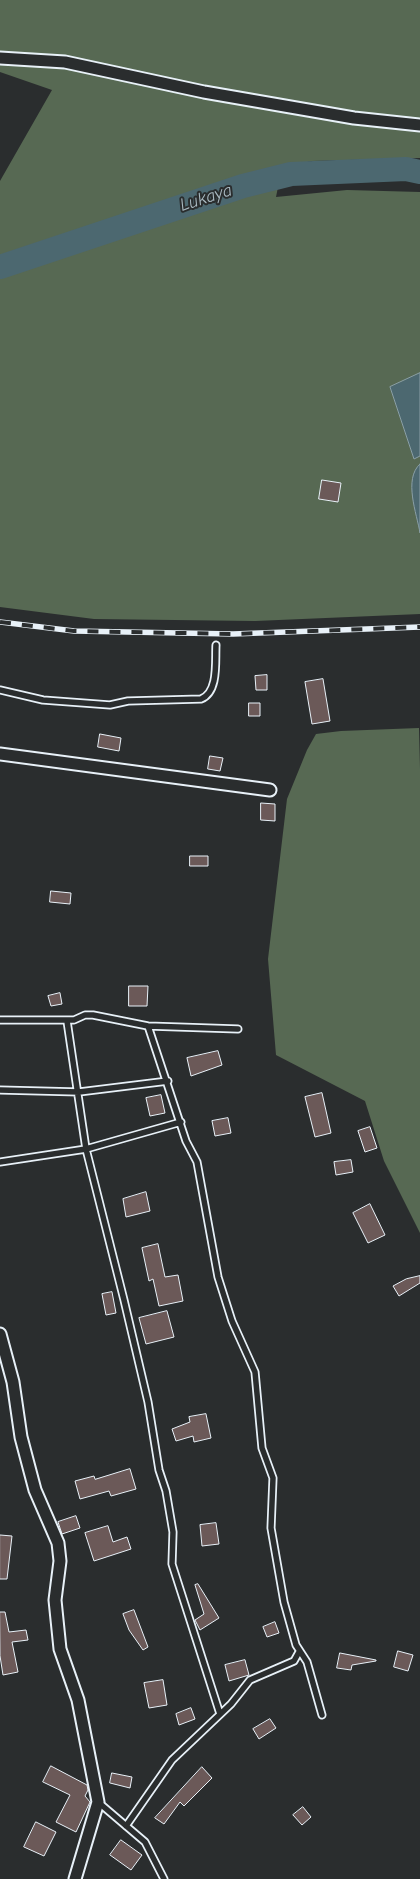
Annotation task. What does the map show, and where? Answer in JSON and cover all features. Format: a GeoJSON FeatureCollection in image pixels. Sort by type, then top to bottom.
{"type":"FeatureCollection","features":[{"type":"Feature","properties":{"kind":"street"},"geometry":{"type":"LineString","coordinates":[[0,58],[65,62],[204,92],[354,118],[420,125]]}},
{"type":"Feature","properties":{"kind":"street"},"geometry":{"type":"LineString","coordinates":[[0,754],[270,790]]}},
{"type":"Feature","properties":{"kind":"street"},"geometry":{"type":"LineString","coordinates":[[0,1334],[13,1382],[21,1437],[35,1490],[58,1543],[60,1561],[54,1600],[60,1649],[78,1700],[98,1802],[74,1879]]}},
{"type":"Feature","properties":{"kind":"lane"},"geometry":{"type":"LineString","coordinates":[[0,690],[43,700],[110,705],[128,701],[201,699],[209,693],[214,683],[216,646]]}},
{"type":"Feature","properties":{"kind":"lane"},"geometry":{"type":"LineString","coordinates":[[0,1020],[67,1021],[93,1015],[148,1026],[238,1030]]}},
{"type":"Feature","properties":{"kind":"lane"},"geometry":{"type":"LineString","coordinates":[[67,1021],[86,1149],[148,1402],[158,1470],[166,1491],[172,1528],[172,1564],[220,1714]]}},
{"type":"Feature","properties":{"kind":"lane"},"geometry":{"type":"LineString","coordinates":[[148,1026],[168,1081],[186,1141],[196,1162],[218,1277],[232,1321],[255,1372],[262,1448],[274,1478],[271,1534],[285,1606],[299,1652],[307,1662],[322,1715]]}},
{"type":"Feature","properties":{"kind":"lane"},"geometry":{"type":"LineString","coordinates":[[0,1090],[79,1092],[168,1081]]}},
{"type":"Feature","properties":{"kind":"lane"},"geometry":{"type":"LineString","coordinates":[[0,1162],[86,1149],[180,1122]]}},
{"type":"Feature","properties":{"kind":"lane"},"geometry":{"type":"LineString","coordinates":[[126,1826],[172,1760],[233,1702],[250,1680],[294,1661],[299,1652]]}},
{"type":"Feature","properties":{"kind":"lane"},"geometry":{"type":"LineString","coordinates":[[98,1802],[150,1849],[164,1879]]}},
{"type":"Feature","properties":{"kind":"green space"},"geometry":{"type":"Polygon","coordinates":[[[0,0],[420,0],[420,158],[312,161],[282,167],[276,197],[347,190],[420,192],[420,614],[255,621],[94,619],[0,607],[0,181],[52,90],[0,72],[0,0]]]}},
{"type":"Feature","properties":{"kind":"green space"},"geometry":{"type":"Polygon","coordinates":[[[419,728],[420,1233],[384,1161],[365,1101],[276,1055],[268,959],[287,799],[307,750],[316,734],[341,731],[419,728]]]}},
{"type":"Feature","properties":{"kind":"water"},"geometry":{"type":"Polygon","coordinates":[[[420,373],[420,456],[414,459],[390,387],[420,373]]]}},
{"type":"Feature","properties":{"kind":"water"},"geometry":{"type":"Polygon","coordinates":[[[420,464],[420,533],[412,497],[412,478],[420,464]]]}},
{"type":"Feature","properties":{"kind":"building"},"geometry":{"type":"Polygon","coordinates":[[[322,480],[341,483],[338,502],[319,499],[322,480]]]}},
{"type":"Feature","properties":{"kind":"building"},"geometry":{"type":"Polygon","coordinates":[[[267,675],[267,690],[256,690],[255,676],[267,675]]]}},
{"type":"Feature","properties":{"kind":"building"},"geometry":{"type":"Polygon","coordinates":[[[323,679],[330,721],[312,724],[305,682],[323,679]]]}},
{"type":"Feature","properties":{"kind":"building"},"geometry":{"type":"Polygon","coordinates":[[[249,703],[260,703],[260,716],[249,716],[249,703]]]}},
{"type":"Feature","properties":{"kind":"building"},"geometry":{"type":"Polygon","coordinates":[[[100,734],[121,738],[119,751],[98,747],[100,734]]]}},
{"type":"Feature","properties":{"kind":"building"},"geometry":{"type":"Polygon","coordinates":[[[210,756],[223,758],[220,771],[208,769],[210,756]]]}},
{"type":"Feature","properties":{"kind":"building"},"geometry":{"type":"Polygon","coordinates":[[[261,803],[275,804],[275,821],[261,820],[261,803]]]}},
{"type":"Feature","properties":{"kind":"building"},"geometry":{"type":"Polygon","coordinates":[[[190,856],[208,856],[208,866],[190,866],[190,856]]]}},
{"type":"Feature","properties":{"kind":"building"},"geometry":{"type":"Polygon","coordinates":[[[51,891],[71,893],[70,904],[50,902],[51,891]]]}},
{"type":"Feature","properties":{"kind":"building"},"geometry":{"type":"Polygon","coordinates":[[[129,986],[148,986],[147,1006],[129,1006],[129,986]]]}},
{"type":"Feature","properties":{"kind":"building"},"geometry":{"type":"Polygon","coordinates":[[[60,993],[62,1004],[51,1006],[48,996],[60,993]]]}},
{"type":"Feature","properties":{"kind":"building"},"geometry":{"type":"Polygon","coordinates":[[[218,1051],[222,1065],[191,1076],[187,1058],[218,1051]]]}},
{"type":"Feature","properties":{"kind":"building"},"geometry":{"type":"Polygon","coordinates":[[[322,1093],[331,1133],[315,1137],[305,1097],[322,1093]]]}},
{"type":"Feature","properties":{"kind":"building"},"geometry":{"type":"Polygon","coordinates":[[[161,1095],[165,1113],[150,1116],[146,1098],[161,1095]]]}},
{"type":"Feature","properties":{"kind":"building"},"geometry":{"type":"Polygon","coordinates":[[[228,1118],[231,1133],[215,1136],[212,1121],[228,1118]]]}},
{"type":"Feature","properties":{"kind":"building"},"geometry":{"type":"Polygon","coordinates":[[[370,1127],[377,1148],[365,1152],[358,1131],[370,1127]]]}},
{"type":"Feature","properties":{"kind":"building"},"geometry":{"type":"Polygon","coordinates":[[[351,1160],[353,1172],[336,1175],[334,1162],[351,1160]]]}},
{"type":"Feature","properties":{"kind":"building"},"geometry":{"type":"Polygon","coordinates":[[[146,1192],[150,1211],[126,1217],[123,1199],[146,1192]]]}},
{"type":"Feature","properties":{"kind":"building"},"geometry":{"type":"Polygon","coordinates":[[[370,1204],[385,1235],[368,1243],[353,1213],[370,1204]]]}},
{"type":"Feature","properties":{"kind":"building"},"geometry":{"type":"Polygon","coordinates":[[[158,1244],[165,1277],[178,1275],[183,1301],[159,1306],[153,1279],[149,1281],[142,1248],[158,1244]]]}},
{"type":"Feature","properties":{"kind":"building"},"geometry":{"type":"Polygon","coordinates":[[[420,1276],[420,1283],[399,1296],[393,1286],[406,1279],[420,1276]]]}},
{"type":"Feature","properties":{"kind":"building"},"geometry":{"type":"Polygon","coordinates":[[[112,1292],[116,1313],[106,1315],[102,1294],[112,1292]]]}},
{"type":"Feature","properties":{"kind":"building"},"geometry":{"type":"Polygon","coordinates":[[[167,1311],[174,1337],[146,1344],[139,1318],[167,1311]]]}},
{"type":"Feature","properties":{"kind":"building"},"geometry":{"type":"Polygon","coordinates":[[[206,1414],[211,1438],[194,1442],[193,1436],[176,1441],[172,1429],[190,1422],[189,1417],[206,1414]]]}},
{"type":"Feature","properties":{"kind":"building"},"geometry":{"type":"Polygon","coordinates":[[[130,1469],[136,1489],[111,1496],[109,1491],[80,1499],[75,1481],[94,1476],[95,1479],[130,1469]]]}},
{"type":"Feature","properties":{"kind":"building"},"geometry":{"type":"Polygon","coordinates":[[[76,1516],[80,1528],[62,1534],[58,1522],[76,1516]]]}},
{"type":"Feature","properties":{"kind":"building"},"geometry":{"type":"Polygon","coordinates":[[[216,1523],[219,1544],[202,1546],[200,1525],[216,1523]]]}},
{"type":"Feature","properties":{"kind":"building"},"geometry":{"type":"Polygon","coordinates":[[[108,1526],[113,1542],[127,1537],[131,1549],[94,1561],[85,1533],[108,1526]]]}},
{"type":"Feature","properties":{"kind":"building"},"geometry":{"type":"Polygon","coordinates":[[[0,1535],[12,1536],[7,1579],[0,1579],[0,1535]]]}},
{"type":"Feature","properties":{"kind":"building"},"geometry":{"type":"Polygon","coordinates":[[[198,1584],[219,1618],[200,1630],[195,1620],[204,1614],[195,1585],[198,1584]]]}},
{"type":"Feature","properties":{"kind":"building"},"geometry":{"type":"Polygon","coordinates":[[[134,1610],[148,1647],[143,1650],[129,1630],[123,1614],[134,1610]]]}},
{"type":"Feature","properties":{"kind":"building"},"geometry":{"type":"Polygon","coordinates":[[[0,1612],[5,1612],[9,1632],[26,1630],[28,1640],[12,1642],[18,1672],[3,1675],[0,1656],[0,1612]]]}},
{"type":"Feature","properties":{"kind":"building"},"geometry":{"type":"Polygon","coordinates":[[[275,1622],[279,1633],[267,1637],[263,1627],[275,1622]]]}},
{"type":"Feature","properties":{"kind":"building"},"geometry":{"type":"Polygon","coordinates":[[[398,1651],[413,1655],[408,1671],[394,1667],[398,1651]]]}},
{"type":"Feature","properties":{"kind":"building"},"geometry":{"type":"Polygon","coordinates":[[[340,1653],[376,1661],[352,1665],[351,1670],[337,1668],[340,1653]]]}},
{"type":"Feature","properties":{"kind":"building"},"geometry":{"type":"Polygon","coordinates":[[[245,1660],[249,1675],[229,1681],[225,1665],[245,1660]]]}},
{"type":"Feature","properties":{"kind":"building"},"geometry":{"type":"Polygon","coordinates":[[[163,1680],[167,1705],[149,1708],[144,1683],[163,1680]]]}},
{"type":"Feature","properties":{"kind":"building"},"geometry":{"type":"Polygon","coordinates":[[[191,1708],[195,1719],[179,1725],[176,1714],[191,1708]]]}},
{"type":"Feature","properties":{"kind":"building"},"geometry":{"type":"Polygon","coordinates":[[[270,1719],[276,1728],[259,1739],[253,1729],[270,1719]]]}},
{"type":"Feature","properties":{"kind":"building"},"geometry":{"type":"Polygon","coordinates":[[[51,1766],[87,1785],[88,1790],[85,1796],[90,1802],[76,1832],[56,1822],[70,1795],[43,1782],[51,1766]]]}},
{"type":"Feature","properties":{"kind":"building"},"geometry":{"type":"Polygon","coordinates":[[[202,1767],[212,1778],[184,1806],[180,1802],[164,1824],[155,1818],[202,1767]]]}},
{"type":"Feature","properties":{"kind":"building"},"geometry":{"type":"Polygon","coordinates":[[[112,1773],[132,1777],[130,1788],[110,1783],[112,1773]]]}},
{"type":"Feature","properties":{"kind":"building"},"geometry":{"type":"Polygon","coordinates":[[[303,1807],[311,1817],[302,1825],[293,1815],[303,1807]]]}},
{"type":"Feature","properties":{"kind":"building"},"geometry":{"type":"Polygon","coordinates":[[[36,1822],[56,1832],[44,1856],[24,1847],[36,1822]]]}},
{"type":"Feature","properties":{"kind":"building"},"geometry":{"type":"Polygon","coordinates":[[[121,1840],[142,1855],[131,1870],[110,1855],[121,1840]]]}},
{"type":"Feature","properties":{"kind":"waterway","name":"Lukaya"},"geometry":{"type":"LineString","coordinates":[[0,267],[243,186],[291,174],[406,169],[420,172]]}},
{"type":"Feature","properties":{"kind":"railway"},"geometry":{"type":"LineString","coordinates":[[0,622],[74,631],[233,634],[420,627]]}}]}
